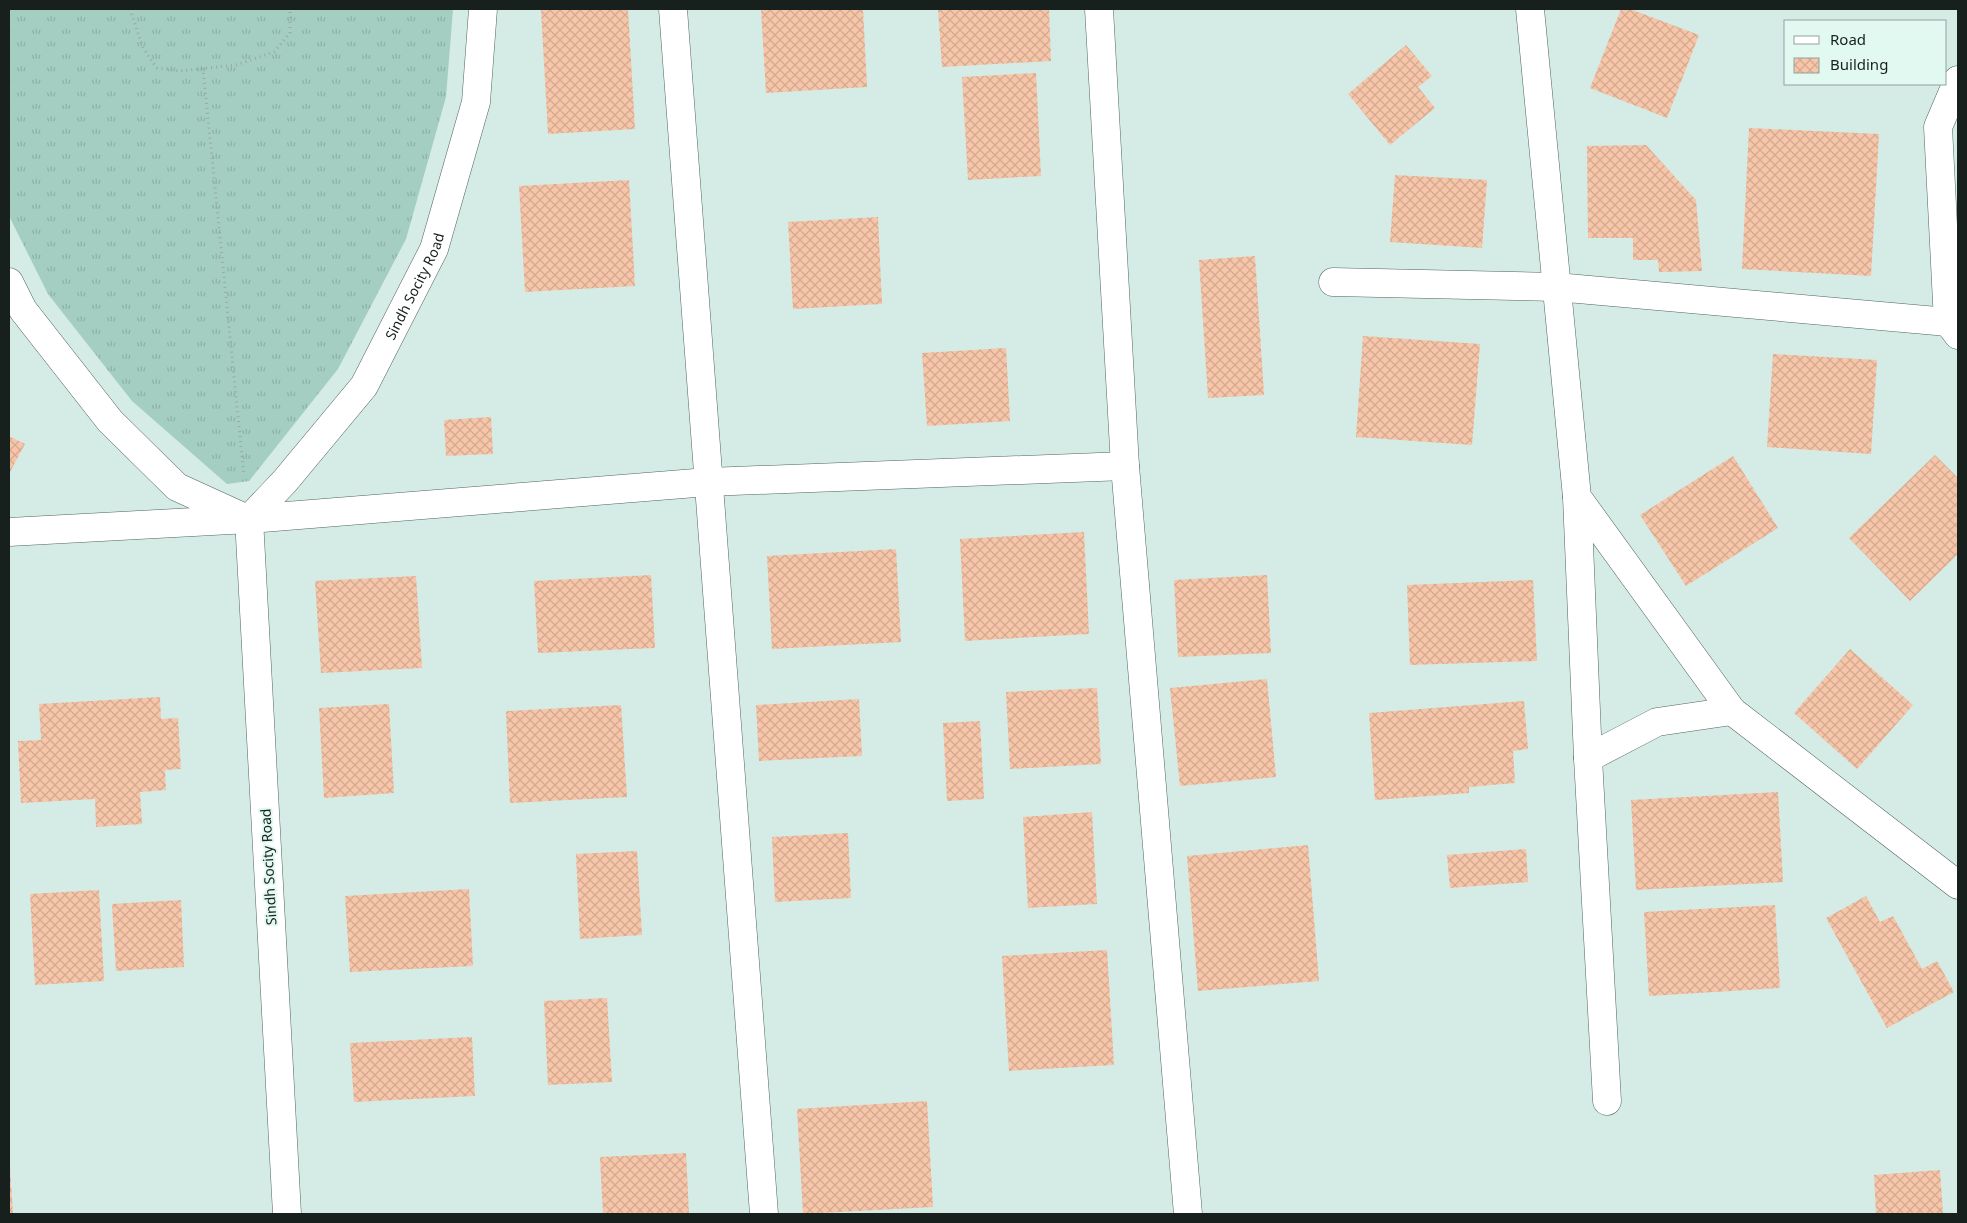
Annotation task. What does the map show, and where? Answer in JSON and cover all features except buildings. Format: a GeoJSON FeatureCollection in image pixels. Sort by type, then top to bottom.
{"type":"FeatureCollection","features":[{"type":"Feature","properties":{"kind":"lane","name":"Sindh Socity Road"},"geometry":{"type":"LineString","coordinates":[[287,1214],[249,519],[285,481],[364,386],[434,249],[476,102],[483,9]]}},
{"type":"Feature","properties":{"kind":"lane"},"geometry":{"type":"LineString","coordinates":[[673,9],[764,1214]]}},
{"type":"Feature","properties":{"kind":"lane"},"geometry":{"type":"LineString","coordinates":[[1099,9],[1125,466],[1188,1214]]}},
{"type":"Feature","properties":{"kind":"lane"},"geometry":{"type":"LineString","coordinates":[[1530,9],[1577,497],[1588,758],[1606,1101]]}},
{"type":"Feature","properties":{"kind":"lane"},"geometry":{"type":"LineString","coordinates":[[1333,282],[1556,287],[1953,328],[1938,127],[1958,80]]}},
{"type":"Feature","properties":{"kind":"lane"},"geometry":{"type":"LineString","coordinates":[[9,282],[23,310],[110,422],[177,487],[249,519]]}},
{"type":"Feature","properties":{"kind":"lane"},"geometry":{"type":"LineString","coordinates":[[9,532],[249,519],[708,482],[1125,466]]}},
{"type":"Feature","properties":{"kind":"lane"},"geometry":{"type":"LineString","coordinates":[[1577,497],[1732,711],[1958,885]]}},
{"type":"Feature","properties":{"kind":"lane"},"geometry":{"type":"LineString","coordinates":[[1588,758],[1657,722],[1732,711]]}},
{"type":"Feature","properties":{"kind":"path"},"geometry":{"type":"LineString","coordinates":[[130,9],[143,48],[157,68],[180,70],[236,66],[274,52],[290,33],[290,9]]}},
{"type":"Feature","properties":{"kind":"path"},"geometry":{"type":"LineString","coordinates":[[203,68],[249,519]]}},
{"type":"Feature","properties":{"kind":"green space"},"geometry":{"type":"Polygon","coordinates":[[[9,9],[453,9],[446,97],[406,239],[338,369],[249,481],[227,484],[132,401],[48,294],[9,216],[9,9]]]}}]}
